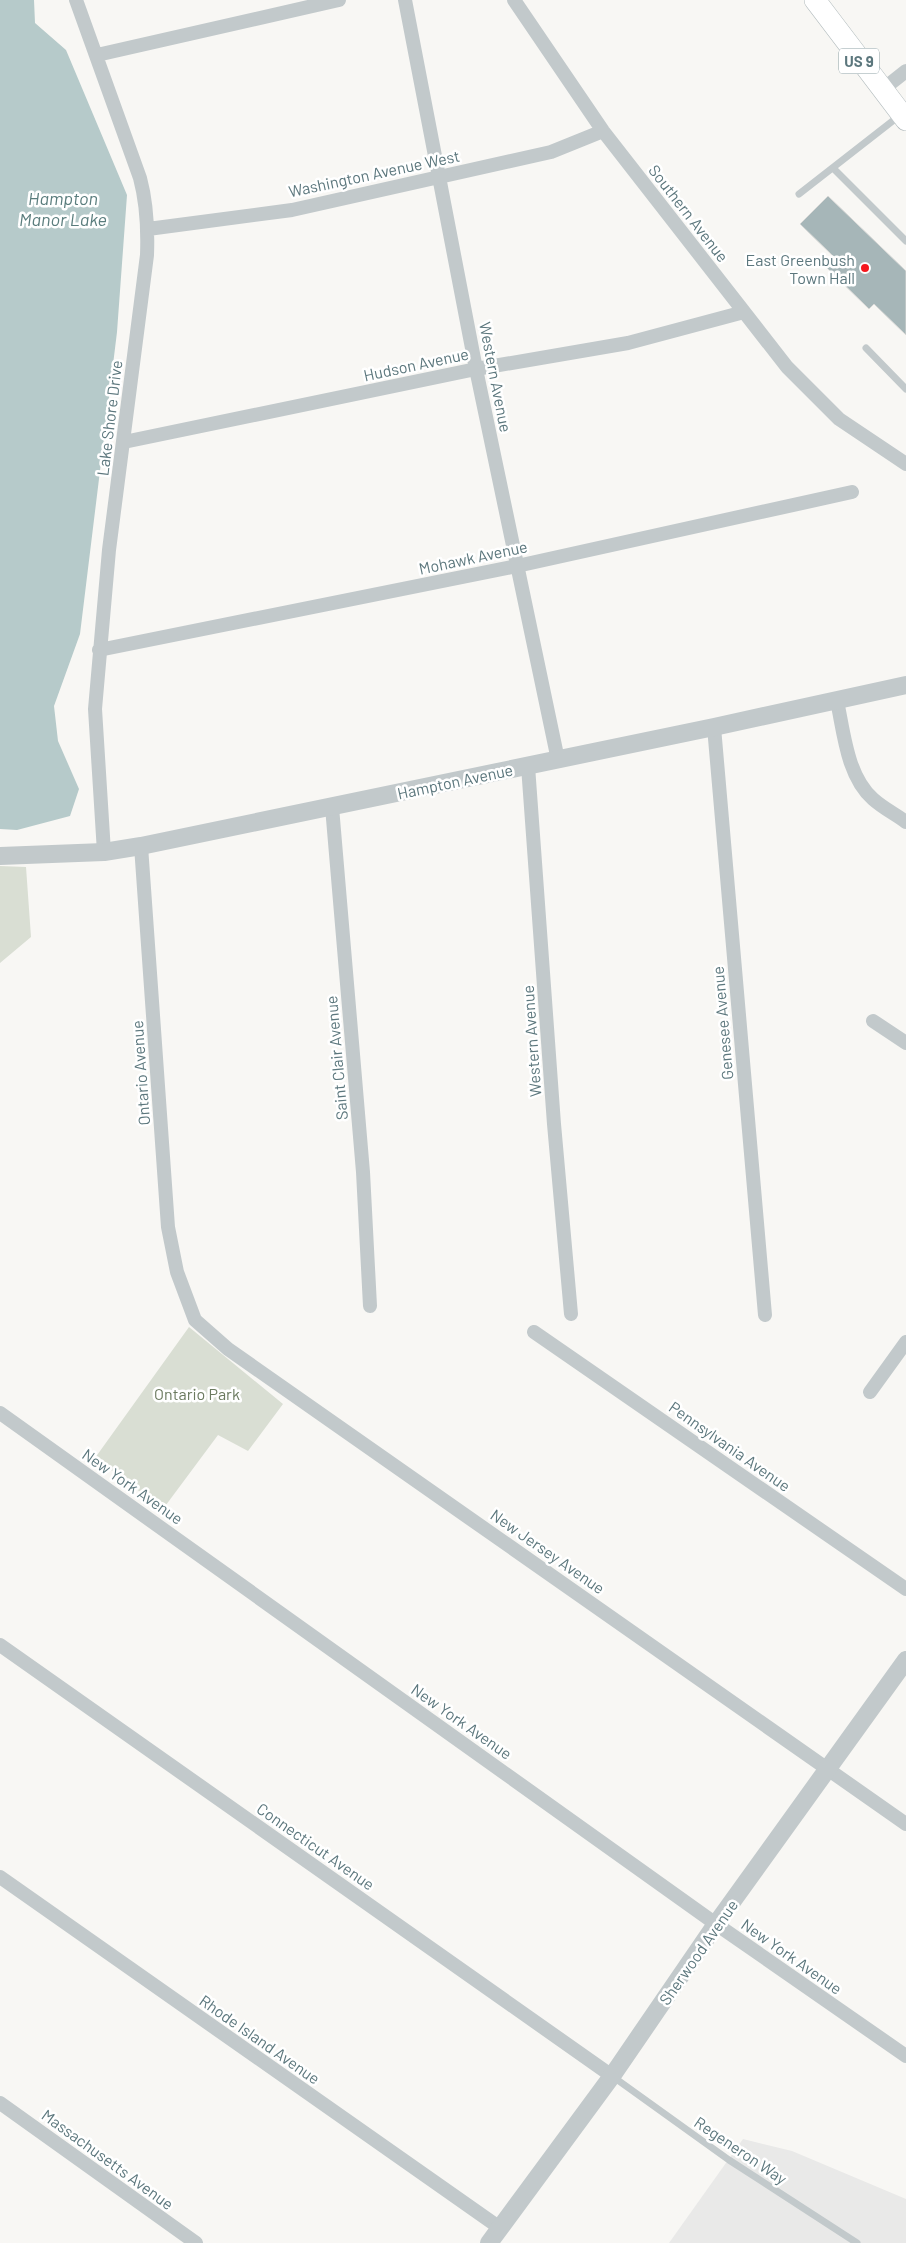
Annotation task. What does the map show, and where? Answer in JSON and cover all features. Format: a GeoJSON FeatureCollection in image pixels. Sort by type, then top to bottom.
{"type":"FeatureCollection","features":[{"type":"Feature","properties":{"kind":"main road","name":"US 9"},"geometry":{"type":"LineString","coordinates":[[815,0],[904,117]]}},
{"type":"Feature","properties":{"kind":"street","name":"Lake Shore Drive"},"geometry":{"type":"LineString","coordinates":[[76,0],[140,178],[146,202],[148,229],[124,442],[109,550],[94,709],[104,852]]}},
{"type":"Feature","properties":{"kind":"street"},"geometry":{"type":"LineString","coordinates":[[97,55],[339,0]]}},
{"type":"Feature","properties":{"kind":"street","name":"Western Avenue"},"geometry":{"type":"LineString","coordinates":[[406,0],[476,369],[558,760]]}},
{"type":"Feature","properties":{"kind":"street","name":"Southern Avenue"},"geometry":{"type":"LineString","coordinates":[[514,0],[603,131],[787,367],[839,419],[906,464]]}},
{"type":"Feature","properties":{"kind":"street"},"geometry":{"type":"LineString","coordinates":[[882,90],[906,71]]}},
{"type":"Feature","properties":{"kind":"street","name":"Washington Avenue West"},"geometry":{"type":"LineString","coordinates":[[148,229],[292,210],[551,152],[603,131]]}},
{"type":"Feature","properties":{"kind":"street","name":"Hudson Avenue"},"geometry":{"type":"LineString","coordinates":[[124,442],[476,369],[628,343],[744,312]]}},
{"type":"Feature","properties":{"kind":"street","name":"Mohawk Avenue"},"geometry":{"type":"LineString","coordinates":[[99,650],[517,566],[852,492]]}},
{"type":"Feature","properties":{"kind":"street","name":"Hampton Avenue"},"geometry":{"type":"LineString","coordinates":[[0,856],[104,852],[141,846],[558,760],[906,685]]}},
{"type":"Feature","properties":{"kind":"street"},"geometry":{"type":"LineString","coordinates":[[837,701],[852,765],[859,782],[873,799],[906,822]]}},
{"type":"Feature","properties":{"kind":"street","name":"Genesee Avenue"},"geometry":{"type":"LineString","coordinates":[[714,727],[766,1315]]}},
{"type":"Feature","properties":{"kind":"street","name":"Western Avenue"},"geometry":{"type":"LineString","coordinates":[[528,766],[554,1124],[571,1314]]}},
{"type":"Feature","properties":{"kind":"street","name":"Saint Clair Avenue"},"geometry":{"type":"LineString","coordinates":[[332,807],[363,1172],[370,1306]]}},
{"type":"Feature","properties":{"kind":"street","name":"Ontario Avenue"},"geometry":{"type":"LineString","coordinates":[[141,846],[168,1227],[177,1272],[184,1295]]}},
{"type":"Feature","properties":{"kind":"street"},"geometry":{"type":"LineString","coordinates":[[873,1021],[906,1043]]}},
{"type":"Feature","properties":{"kind":"street","name":"New Jersey Avenue"},"geometry":{"type":"LineString","coordinates":[[184,1295],[195,1320],[228,1349],[906,1824]]}},
{"type":"Feature","properties":{"kind":"street","name":"Pennsylvania Avenue"},"geometry":{"type":"LineString","coordinates":[[534,1332],[906,1589]]}},
{"type":"Feature","properties":{"kind":"street"},"geometry":{"type":"LineString","coordinates":[[870,1392],[906,1342]]}},
{"type":"Feature","properties":{"kind":"street","name":"New York Avenue"},"geometry":{"type":"LineString","coordinates":[[0,1413],[716,1924],[906,2056]]}},
{"type":"Feature","properties":{"kind":"street","name":"Connecticut Avenue"},"geometry":{"type":"LineString","coordinates":[[0,1645],[612,2076]]}},
{"type":"Feature","properties":{"kind":"street","name":"Sherwood Avenue"},"geometry":{"type":"LineString","coordinates":[[490,2243],[612,2076],[716,1924],[906,1660]]}},
{"type":"Feature","properties":{"kind":"street","name":"Rhode Island Avenue"},"geometry":{"type":"LineString","coordinates":[[0,1878],[500,2228]]}},
{"type":"Feature","properties":{"kind":"street","name":"Massachusetts Avenue"},"geometry":{"type":"LineString","coordinates":[[0,2103],[196,2243]]}},
{"type":"Feature","properties":{"kind":"lane"},"geometry":{"type":"LineString","coordinates":[[799,194],[904,117]]}},
{"type":"Feature","properties":{"kind":"lane"},"geometry":{"type":"LineString","coordinates":[[833,168],[906,240]]}},
{"type":"Feature","properties":{"kind":"lane"},"geometry":{"type":"LineString","coordinates":[[866,348],[906,389]]}},
{"type":"Feature","properties":{"kind":"lane","name":"Regeneron Way"},"geometry":{"type":"LineString","coordinates":[[612,2076],[729,2160],[857,2243]]}},
{"type":"Feature","properties":{"kind":"shaded area"},"geometry":{"type":"Polygon","coordinates":[[[743,2139],[792,2151],[906,2199],[906,2243],[669,2243],[743,2139]]]}},
{"type":"Feature","properties":{"kind":"green space"},"geometry":{"type":"Polygon","coordinates":[[[0,866],[26,867],[31,937],[0,963],[0,866]]]}},
{"type":"Feature","properties":{"kind":"green space","name":"Ontario Park"},"geometry":{"type":"Polygon","coordinates":[[[189,1327],[283,1404],[248,1451],[218,1435],[163,1509],[95,1458],[189,1327]]]}},
{"type":"Feature","properties":{"kind":"water","name":"Hampton Manor Lake"},"geometry":{"type":"Polygon","coordinates":[[[0,0],[34,0],[35,23],[66,50],[127,195],[117,332],[80,634],[54,706],[58,741],[79,789],[70,816],[17,830],[0,829],[0,0]]]}},
{"type":"Feature","properties":{"kind":"building","name":"East Greenbush Town Hall"},"geometry":{"type":"Polygon","coordinates":[[[828,196],[906,271],[906,335],[874,304],[869,309],[824,265],[833,256],[800,224],[828,196]]]}},
{"type":"Feature","properties":{"kind":"place","name":"East Greenbush Town Hall"},"geometry":{"type":"Point","coordinates":[865,268]}}]}
